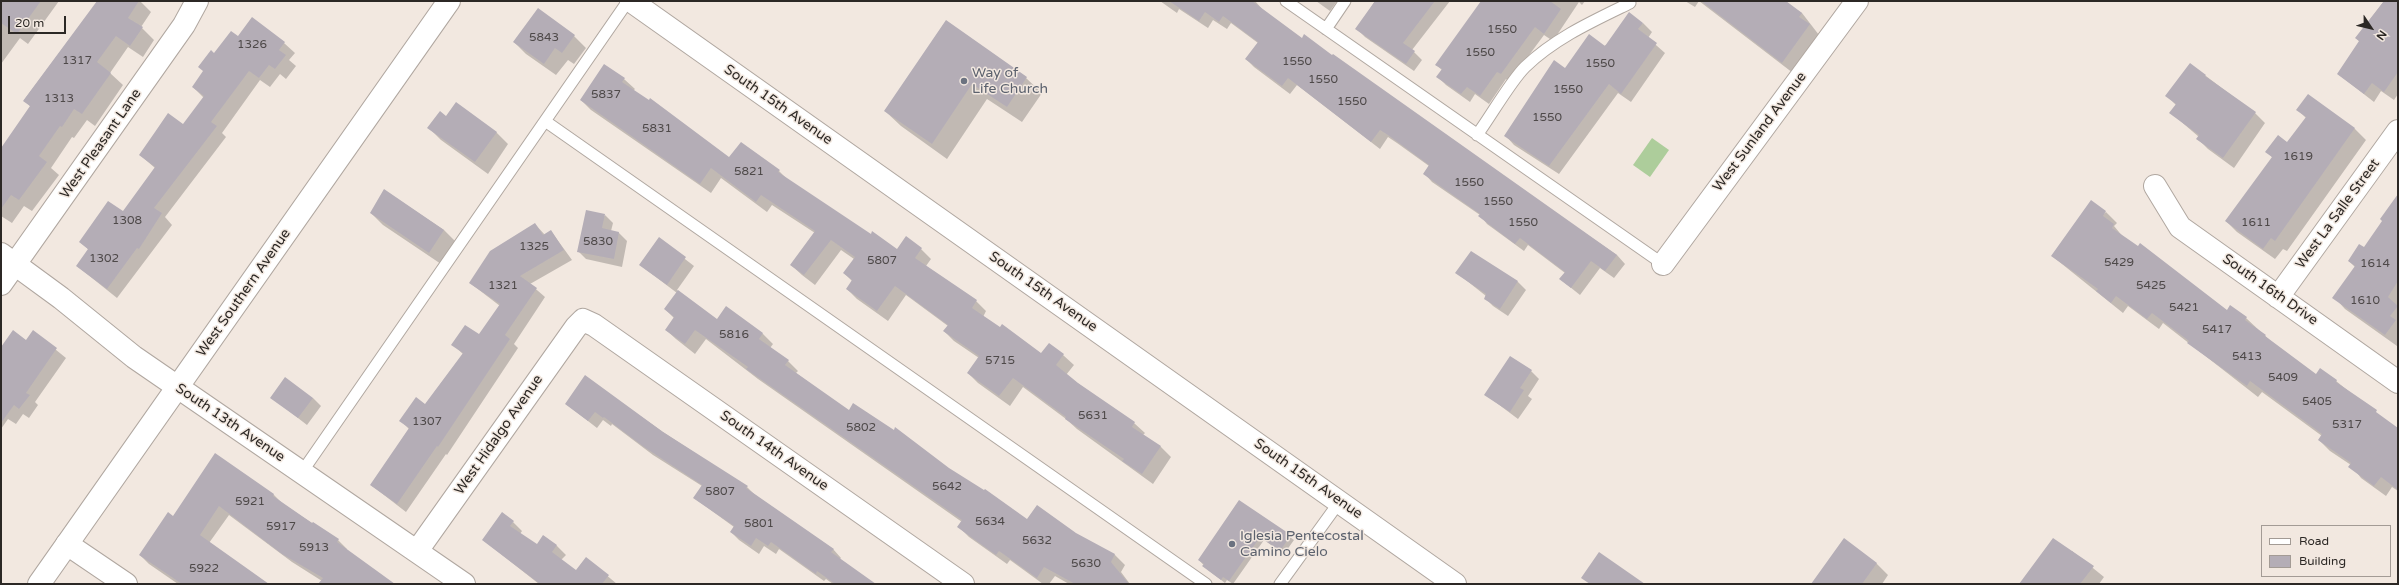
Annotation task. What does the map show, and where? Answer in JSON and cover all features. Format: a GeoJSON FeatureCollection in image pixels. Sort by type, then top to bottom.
{"type":"FeatureCollection","features":[{"type":"Feature","properties":{"kind":"street","name":"West Pleasant Lane"},"geometry":{"type":"LineString","coordinates":[[1,284],[8,259],[184,26],[197,1]]}},
{"type":"Feature","properties":{"kind":"street","name":"West Southern Avenue"},"geometry":{"type":"LineString","coordinates":[[39,584],[449,1]]}},
{"type":"Feature","properties":{"kind":"street","name":"South 15th Avenue"},"geometry":{"type":"LineString","coordinates":[[629,1],[1340,501],[1452,583]]}},
{"type":"Feature","properties":{"kind":"street","name":"West Sunland Avenue"},"geometry":{"type":"LineString","coordinates":[[1663,264],[1853,3]]}},
{"type":"Feature","properties":{"kind":"street","name":"West La Salle Street"},"geometry":{"type":"LineString","coordinates":[[2278,296],[2398,131]]}},
{"type":"Feature","properties":{"kind":"street","name":"South 16th Drive"},"geometry":{"type":"LineString","coordinates":[[2155,186],[2180,227],[2398,382]]}},
{"type":"Feature","properties":{"kind":"street","name":"South 13th Avenue"},"geometry":{"type":"LineString","coordinates":[[8,259],[134,357],[464,584]]}},
{"type":"Feature","properties":{"kind":"street","name":"West Hidalgo Avenue"},"geometry":{"type":"LineString","coordinates":[[417,551],[576,327],[583,320]]}},
{"type":"Feature","properties":{"kind":"street","name":"South 14th Avenue"},"geometry":{"type":"LineString","coordinates":[[583,320],[600,329],[963,584]]}},
{"type":"Feature","properties":{"kind":"street"},"geometry":{"type":"LineString","coordinates":[[67,544],[126,584]]}},
{"type":"Feature","properties":{"kind":"lane"},"geometry":{"type":"LineString","coordinates":[[302,472],[629,1]]}},
{"type":"Feature","properties":{"kind":"lane"},"geometry":{"type":"LineString","coordinates":[[1286,1],[1663,264]]}},
{"type":"Feature","properties":{"kind":"lane"},"geometry":{"type":"LineString","coordinates":[[1326,29],[1345,1]]}},
{"type":"Feature","properties":{"kind":"lane"},"geometry":{"type":"LineString","coordinates":[[1477,134],[1524,68],[1549,47],[1580,28],[1630,3]]}},
{"type":"Feature","properties":{"kind":"lane"},"geometry":{"type":"LineString","coordinates":[[545,121],[1206,584]]}},
{"type":"Feature","properties":{"kind":"lane"},"geometry":{"type":"LineString","coordinates":[[1280,584],[1340,501]]}},
{"type":"Feature","properties":{"kind":"green space"},"geometry":{"type":"Polygon","coordinates":[[[1652,138],[1669,150],[1650,177],[1633,165],[1652,138]]]}},
{"type":"Feature","properties":{"kind":"building"},"geometry":{"type":"Polygon","coordinates":[[[1,1],[41,1],[17,34],[1,23],[1,1]]]}},
{"type":"Feature","properties":{"kind":"building"},"geometry":{"type":"Polygon","coordinates":[[[97,1],[139,1],[128,18],[143,27],[130,46],[116,36],[97,62],[111,73],[82,114],[74,109],[62,127],[60,126],[39,156],[47,162],[19,200],[11,195],[1,209],[1,148],[30,106],[23,101],[97,1]]]}},
{"type":"Feature","properties":{"kind":"building"},"geometry":{"type":"Polygon","coordinates":[[[1169,1],[1252,1],[1302,38],[1304,34],[1332,55],[1333,54],[1617,255],[1605,271],[1591,261],[1571,288],[1559,279],[1565,272],[1520,238],[1515,244],[1478,216],[1480,214],[1423,174],[1429,165],[1388,135],[1380,130],[1371,142],[1288,78],[1282,86],[1245,59],[1258,42],[1223,16],[1219,22],[1205,12],[1199,21],[1169,1]]]}},
{"type":"Feature","properties":{"kind":"building"},"geometry":{"type":"Polygon","coordinates":[[[1375,1],[1435,1],[1403,43],[1415,51],[1406,64],[1355,29],[1375,1]]]}},
{"type":"Feature","properties":{"kind":"building"},"geometry":{"type":"Polygon","coordinates":[[[1481,1],[1550,1],[1561,9],[1544,34],[1535,27],[1501,74],[1497,72],[1480,96],[1467,87],[1461,94],[1436,77],[1442,69],[1435,65],[1481,1]]]}},
{"type":"Feature","properties":{"kind":"building"},"geometry":{"type":"Polygon","coordinates":[[[1701,1],[1786,1],[1802,13],[1799,17],[1810,24],[1782,63],[1701,1]]]}},
{"type":"Feature","properties":{"kind":"building"},"geometry":{"type":"Polygon","coordinates":[[[2384,1],[2398,1],[2398,72],[2384,92],[2372,83],[2364,94],[2337,74],[2359,41],[2355,38],[2384,1]]]}},
{"type":"Feature","properties":{"kind":"building"},"geometry":{"type":"Polygon","coordinates":[[[538,8],[575,35],[562,53],[555,48],[544,64],[513,42],[538,8]]]}},
{"type":"Feature","properties":{"kind":"building"},"geometry":{"type":"Polygon","coordinates":[[[1629,12],[1643,23],[1638,29],[1657,43],[1621,94],[1609,84],[1549,166],[1504,136],[1554,60],[1565,68],[1589,34],[1605,46],[1629,12]]]}},
{"type":"Feature","properties":{"kind":"building"},"geometry":{"type":"Polygon","coordinates":[[[252,17],[285,42],[279,50],[286,55],[275,69],[269,65],[259,78],[249,71],[211,122],[217,126],[154,208],[162,213],[139,249],[137,248],[107,289],[76,266],[88,249],[79,242],[108,201],[123,211],[155,167],[139,155],[168,113],[183,124],[204,96],[192,87],[203,71],[198,67],[211,50],[214,53],[231,31],[238,36],[252,17]]]}},
{"type":"Feature","properties":{"kind":"building","name":"Way of Life Church"},"geometry":{"type":"Polygon","coordinates":[[[946,20],[1027,77],[1007,107],[972,84],[932,144],[884,111],[946,20]]]}},
{"type":"Feature","properties":{"kind":"building"},"geometry":{"type":"Polygon","coordinates":[[[2190,63],[2206,75],[2205,76],[2256,112],[2223,158],[2196,139],[2199,135],[2169,113],[2176,104],[2165,96],[2190,63]]]}},
{"type":"Feature","properties":{"kind":"building"},"geometry":{"type":"Polygon","coordinates":[[[604,64],[625,78],[622,82],[649,100],[650,98],[729,157],[741,142],[780,170],[778,172],[871,234],[872,231],[897,249],[906,236],[922,248],[915,258],[977,300],[972,308],[1000,327],[1002,324],[1041,353],[1049,343],[1064,354],[1056,365],[1078,383],[1135,422],[1132,427],[1161,446],[1142,474],[1122,461],[1124,459],[1065,419],[1066,417],[1013,378],[999,396],[967,373],[979,356],[943,331],[948,325],[895,286],[877,311],[846,289],[852,280],[843,273],[855,257],[831,240],[804,275],[790,265],[815,231],[761,195],[756,202],[711,168],[700,184],[580,100],[604,64]]]}},
{"type":"Feature","properties":{"kind":"building"},"geometry":{"type":"Polygon","coordinates":[[[2308,94],[2355,128],[2275,241],[2271,238],[2263,249],[2225,221],[2272,157],[2265,152],[2278,135],[2287,142],[2306,117],[2296,110],[2308,94]]]}},
{"type":"Feature","properties":{"kind":"building"},"geometry":{"type":"Polygon","coordinates":[[[456,102],[497,132],[475,162],[427,128],[440,111],[446,116],[456,102]]]}},
{"type":"Feature","properties":{"kind":"building"},"geometry":{"type":"Polygon","coordinates":[[[384,189],[444,230],[429,253],[370,213],[384,189]]]}},
{"type":"Feature","properties":{"kind":"building"},"geometry":{"type":"Polygon","coordinates":[[[2398,194],[2398,281],[2388,297],[2398,306],[2390,316],[2396,320],[2385,335],[2332,298],[2355,266],[2348,261],[2359,244],[2364,247],[2382,221],[2380,219],[2398,194]]]}},
{"type":"Feature","properties":{"kind":"building"},"geometry":{"type":"Polygon","coordinates":[[[2091,200],[2106,211],[2103,216],[2114,224],[2112,228],[2138,246],[2140,243],[2227,310],[2230,305],[2247,317],[2245,320],[2316,374],[2320,368],[2337,380],[2336,382],[2377,410],[2376,412],[2398,428],[2398,490],[2381,477],[2374,486],[2348,467],[2351,463],[2318,440],[2322,434],[2250,381],[2247,386],[2187,343],[2189,341],[2152,313],[2147,319],[2116,296],[2111,303],[2096,291],[2098,289],[2051,256],[2091,200]]]}},
{"type":"Feature","properties":{"kind":"building"},"geometry":{"type":"Polygon","coordinates":[[[586,210],[605,214],[602,228],[619,232],[614,259],[577,252],[586,210]]]}},
{"type":"Feature","properties":{"kind":"building"},"geometry":{"type":"Polygon","coordinates":[[[535,223],[543,235],[551,230],[564,250],[520,276],[537,288],[505,335],[510,339],[438,447],[437,446],[397,504],[370,485],[409,428],[399,421],[416,397],[425,404],[463,353],[451,345],[465,325],[479,334],[500,304],[469,283],[490,251],[535,223]]]}},
{"type":"Feature","properties":{"kind":"building"},"geometry":{"type":"Polygon","coordinates":[[[659,237],[686,257],[667,285],[639,265],[659,237]]]}},
{"type":"Feature","properties":{"kind":"building"},"geometry":{"type":"Polygon","coordinates":[[[1471,251],[1518,281],[1500,309],[1484,299],[1486,294],[1455,273],[1471,251]]]}},
{"type":"Feature","properties":{"kind":"building"},"geometry":{"type":"Polygon","coordinates":[[[678,290],[717,319],[726,306],[763,333],[759,339],[789,360],[785,365],[849,410],[853,403],[894,430],[895,427],[949,468],[984,490],[985,489],[1027,519],[1037,505],[1076,533],[1115,554],[1111,562],[1129,584],[1075,584],[1044,567],[1037,578],[999,551],[996,555],[957,527],[962,520],[746,369],[748,367],[695,330],[685,344],[665,330],[674,317],[664,309],[678,290]]]}},
{"type":"Feature","properties":{"kind":"building"},"geometry":{"type":"Polygon","coordinates":[[[13,330],[26,340],[33,330],[57,348],[26,393],[30,395],[19,409],[14,405],[1,423],[1,347],[13,330]]]}},
{"type":"Feature","properties":{"kind":"building"},"geometry":{"type":"Polygon","coordinates":[[[1510,356],[1532,370],[1520,388],[1524,390],[1510,412],[1484,395],[1510,356]]]}},
{"type":"Feature","properties":{"kind":"building"},"geometry":{"type":"Polygon","coordinates":[[[585,375],[663,432],[748,486],[746,488],[834,549],[831,552],[876,584],[835,584],[817,571],[816,574],[771,542],[768,546],[756,538],[751,546],[730,532],[734,526],[693,498],[702,485],[644,447],[604,417],[603,418],[595,412],[588,421],[565,404],[585,375]]]}},
{"type":"Feature","properties":{"kind":"building"},"geometry":{"type":"Polygon","coordinates":[[[285,377],[313,398],[298,418],[270,398],[285,377]]]}},
{"type":"Feature","properties":{"kind":"building"},"geometry":{"type":"Polygon","coordinates":[[[215,453],[274,494],[273,496],[312,523],[313,522],[339,539],[337,542],[395,584],[318,584],[323,578],[282,554],[219,506],[200,535],[269,584],[182,584],[139,555],[168,512],[173,516],[215,453]]]}},
{"type":"Feature","properties":{"kind":"building","name":"Iglesia Pentecostal Camino Cielo"},"geometry":{"type":"Polygon","coordinates":[[[1239,500],[1291,535],[1280,551],[1260,537],[1229,581],[1223,577],[1221,580],[1202,566],[1204,564],[1198,560],[1239,500]]]}},
{"type":"Feature","properties":{"kind":"building"},"geometry":{"type":"Polygon","coordinates":[[[502,512],[514,521],[510,526],[537,544],[543,535],[557,545],[552,552],[576,570],[586,557],[609,575],[602,584],[540,584],[482,540],[502,512]]]}},
{"type":"Feature","properties":{"kind":"building"},"geometry":{"type":"Polygon","coordinates":[[[1844,538],[1877,563],[1862,584],[1811,584],[1844,538]]]}},
{"type":"Feature","properties":{"kind":"building"},"geometry":{"type":"Polygon","coordinates":[[[2053,538],[2094,566],[2080,584],[2019,584],[2053,538]]]}},
{"type":"Feature","properties":{"kind":"building"},"geometry":{"type":"Polygon","coordinates":[[[1599,552],[1645,584],[1590,584],[1581,578],[1599,552]]]}},
{"type":"Feature","properties":{"kind":"place","name":"Way of Life Church"},"geometry":{"type":"Point","coordinates":[964,81]}},
{"type":"Feature","properties":{"kind":"place","name":"Iglesia Pentecostal Camino Cielo"},"geometry":{"type":"Point","coordinates":[1232,544]}}]}
